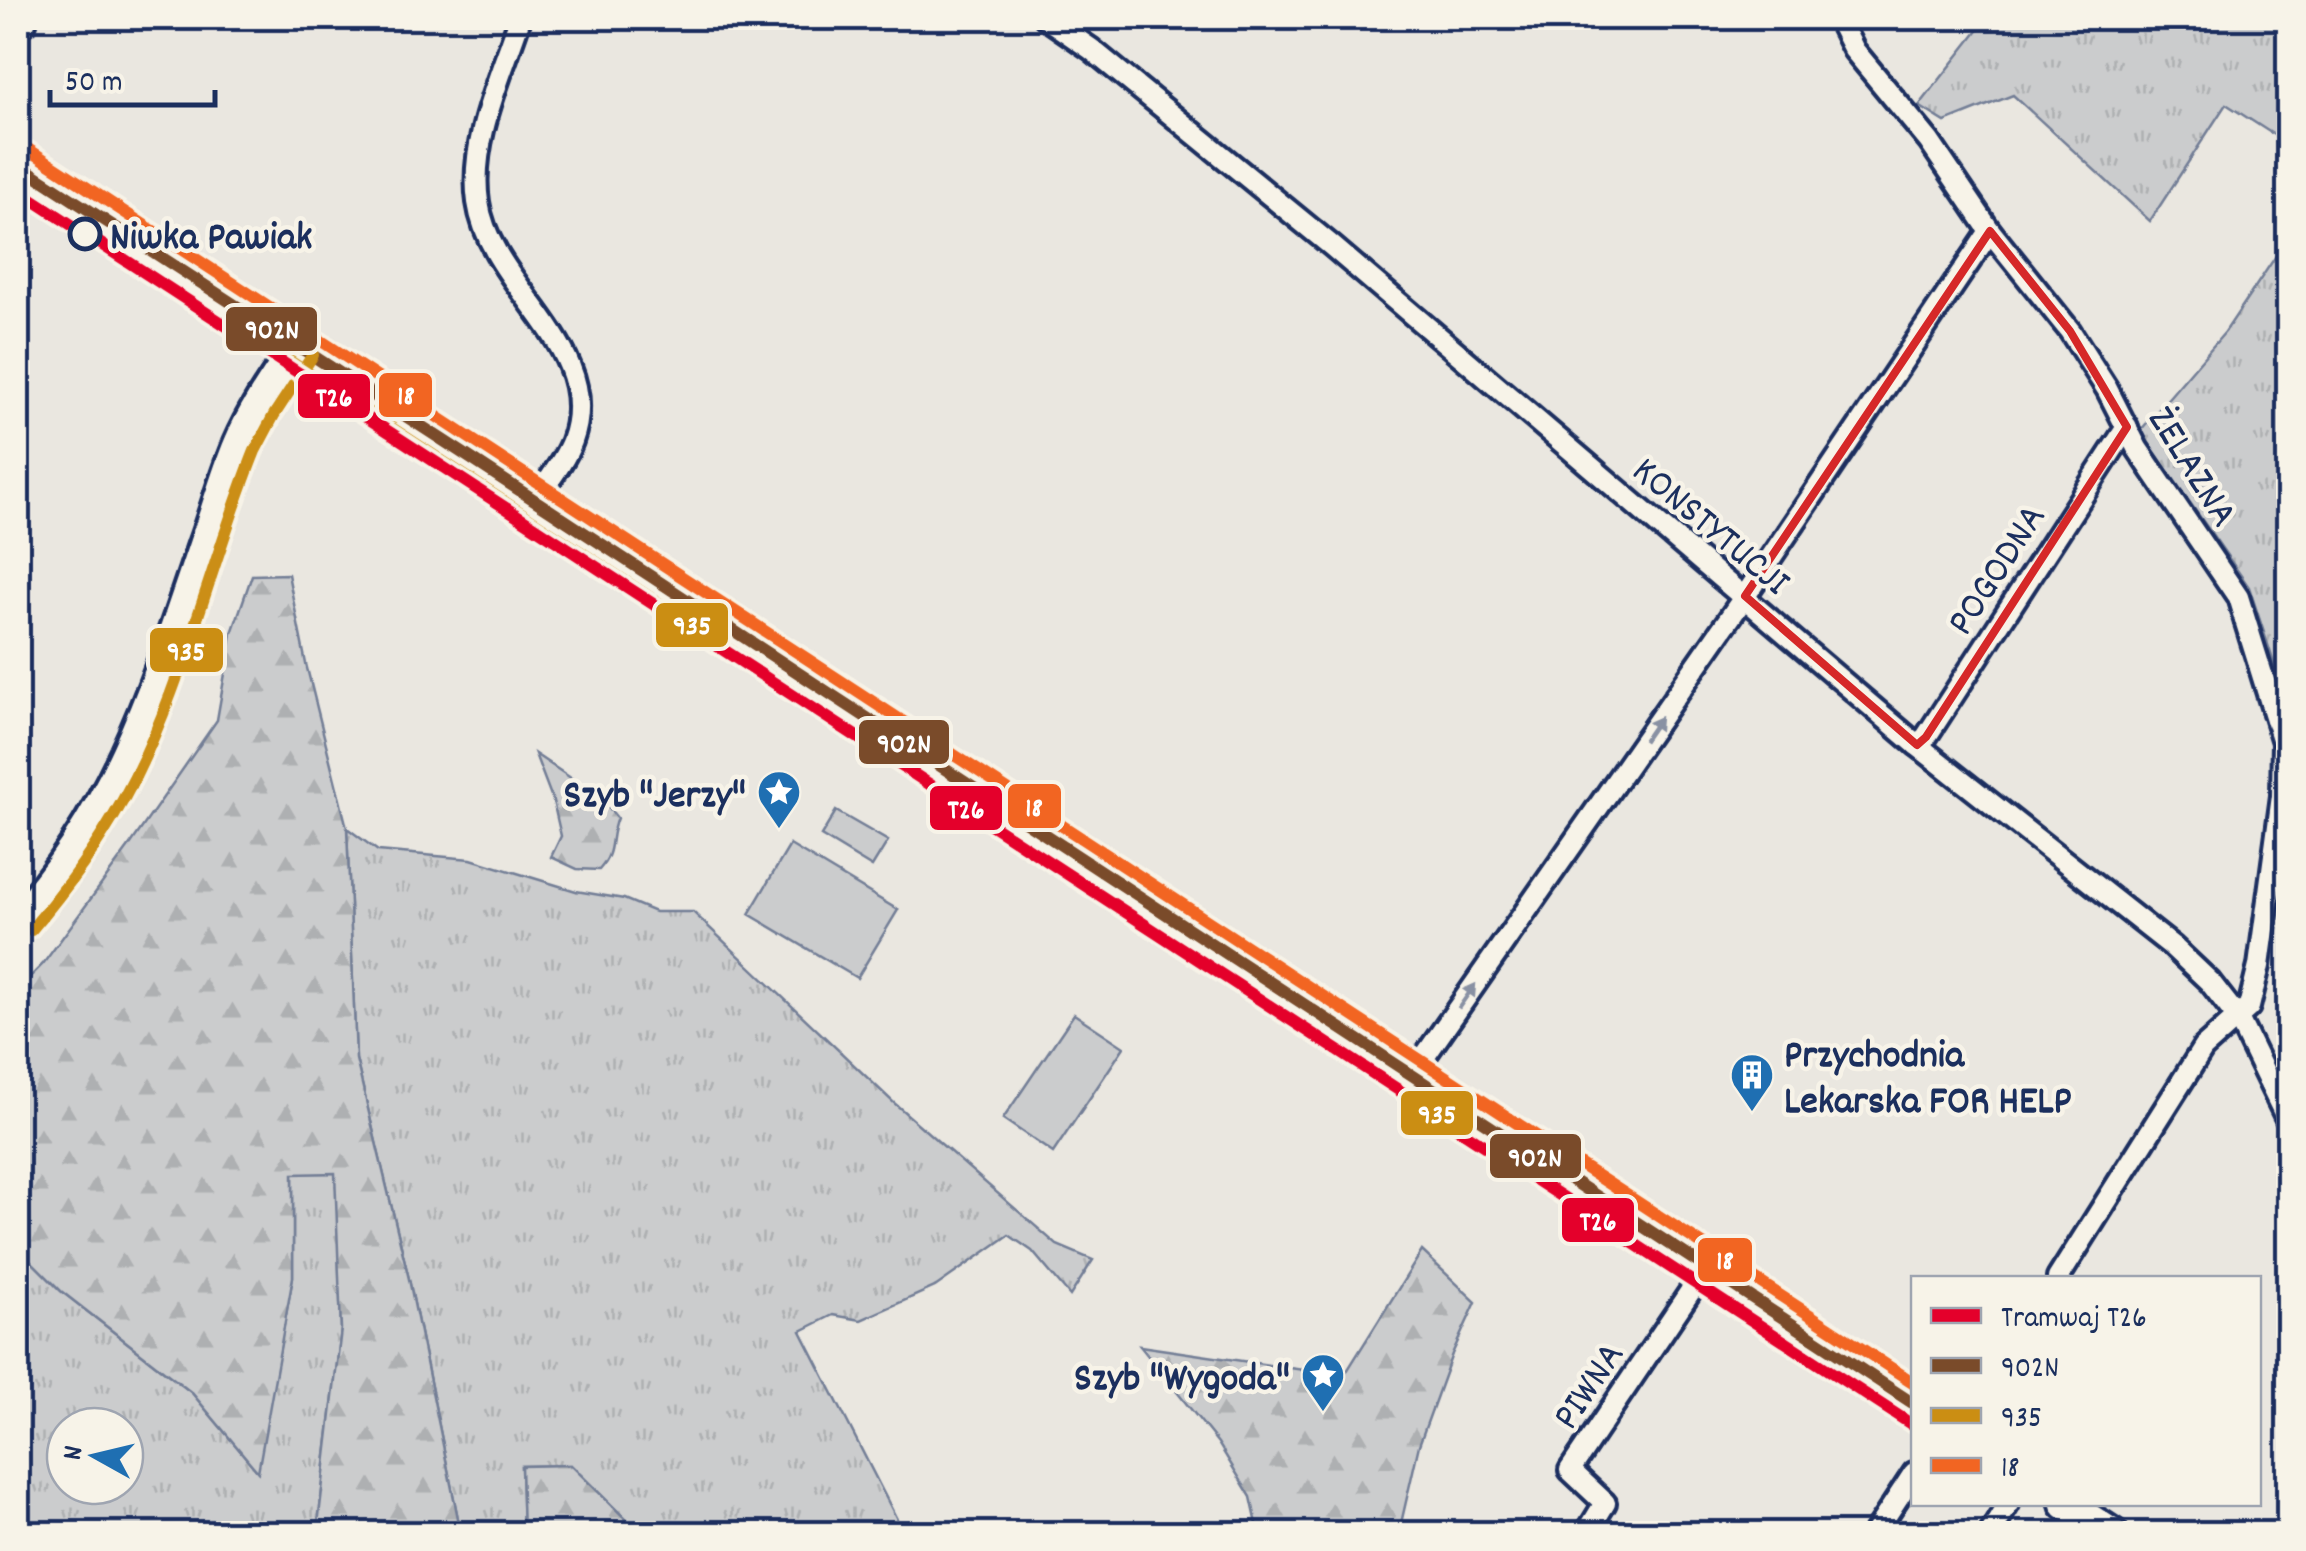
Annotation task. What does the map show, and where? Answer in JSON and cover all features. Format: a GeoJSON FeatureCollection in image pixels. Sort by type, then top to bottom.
{"type":"FeatureCollection","features":[{"type":"Feature","properties":{"kind":"main road"},"geometry":{"type":"LineString","coordinates":[[18,164],[536,499],[1911,1402]]}},
{"type":"Feature","properties":{"kind":"main road"},"geometry":{"type":"LineString","coordinates":[[18,918],[71,852],[131,750],[240,442],[298,345]]}},
{"type":"Feature","properties":{"kind":"main road"},"geometry":{"type":"LineString","coordinates":[[2069,1506],[2112,1534]]}},
{"type":"Feature","properties":{"kind":"street"},"geometry":{"type":"LineString","coordinates":[[520,18],[484,134],[476,181],[480,216],[496,256],[558,342],[578,390],[578,418],[571,443],[536,499]]}},
{"type":"Feature","properties":{"kind":"street","name":"KONSTYTUCJI"},"geometry":{"type":"LineString","coordinates":[[1046,18],[1091,49],[1332,246],[1917,745],[2172,946],[2210,982],[2238,1018],[2288,1120]]}},
{"type":"Feature","properties":{"kind":"street","name":"ŻELAZNA"},"geometry":{"type":"LineString","coordinates":[[1838,18],[1854,50],[1929,140],[1990,231],[2070,331],[2108,389],[2138,448],[2238,597],[2282,742],[2282,796],[2259,966],[2249,1008],[2238,1018]]}},
{"type":"Feature","properties":{"kind":"street"},"geometry":{"type":"LineString","coordinates":[[1411,1076],[1744,596],[1990,231]]}},
{"type":"Feature","properties":{"kind":"street","name":"POGODNA"},"geometry":{"type":"LineString","coordinates":[[1917,745],[1926,737],[2127,427]]}},
{"type":"Feature","properties":{"kind":"street"},"geometry":{"type":"LineString","coordinates":[[2059,1276],[2203,1048],[2238,1018]]}},
{"type":"Feature","properties":{"kind":"street","name":"PIWNA"},"geometry":{"type":"LineString","coordinates":[[1586,1534],[1605,1503],[1570,1470],[1706,1268]]}},
{"type":"Feature","properties":{"kind":"street"},"geometry":{"type":"LineString","coordinates":[[1874,1534],[1911,1478]]}},
{"type":"Feature","properties":{"kind":"street"},"geometry":{"type":"LineString","coordinates":[[1990,1534],[2007,1506]]}},
{"type":"Feature","properties":{"kind":"highlighted area"},"geometry":{"type":"Polygon","coordinates":[[[1990,231],[2070,331],[2127,427],[1926,737],[1917,745],[1745,596],[1990,231]]]}},
{"type":"Feature","properties":{"kind":"green space"},"geometry":{"type":"Polygon","coordinates":[[[1988,18],[2288,18],[2288,144],[2226,104],[2150,221],[2013,95],[1945,122],[1919,106],[1988,18]]]}},
{"type":"Feature","properties":{"kind":"green space"},"geometry":{"type":"Polygon","coordinates":[[[2288,238],[2288,732],[2278,675],[2249,587],[2140,431],[2225,332],[2288,238]]]}},
{"type":"Feature","properties":{"kind":"green space"},"geometry":{"type":"Polygon","coordinates":[[[288,574],[347,828],[356,1059],[409,1279],[461,1533],[317,1533],[341,1329],[335,1173],[293,1174],[293,1277],[258,1472],[192,1393],[61,1291],[18,1248],[18,989],[43,964],[217,720],[232,633],[252,575],[288,574]]]}},
{"type":"Feature","properties":{"kind":"green space"},"geometry":{"type":"Polygon","coordinates":[[[535,754],[602,799],[617,818],[610,851],[599,870],[577,869],[551,857],[561,836],[535,754]]]}},
{"type":"Feature","properties":{"kind":"green space"},"geometry":{"type":"Polygon","coordinates":[[[836,811],[888,841],[872,867],[821,836],[836,811]]]}},
{"type":"Feature","properties":{"kind":"green space"},"geometry":{"type":"Polygon","coordinates":[[[347,828],[378,851],[471,859],[576,891],[624,899],[655,912],[693,912],[893,1102],[1057,1245],[1093,1260],[1070,1296],[1032,1251],[1009,1235],[935,1287],[861,1320],[833,1315],[801,1331],[904,1533],[640,1533],[570,1465],[521,1466],[523,1533],[461,1533],[409,1279],[356,1059],[347,828]]]}},
{"type":"Feature","properties":{"kind":"green space"},"geometry":{"type":"Polygon","coordinates":[[[790,845],[898,910],[857,978],[749,914],[790,845]]]}},
{"type":"Feature","properties":{"kind":"green space"},"geometry":{"type":"Polygon","coordinates":[[[1074,1014],[1124,1047],[1053,1153],[1003,1119],[1074,1014]]]}},
{"type":"Feature","properties":{"kind":"green space"},"geometry":{"type":"Polygon","coordinates":[[[293,1173],[336,1173],[341,1329],[317,1533],[18,1533],[18,1248],[61,1291],[192,1393],[257,1471],[293,1277],[293,1173]]]}},
{"type":"Feature","properties":{"kind":"green space"},"geometry":{"type":"Polygon","coordinates":[[[1422,1251],[1476,1302],[1452,1354],[1419,1445],[1399,1532],[1259,1533],[1251,1497],[1218,1443],[1140,1346],[1344,1376],[1422,1251]]]}},
{"type":"Feature","properties":{"kind":"green space"},"geometry":{"type":"Polygon","coordinates":[[[571,1465],[640,1533],[523,1533],[521,1466],[571,1465]]]}},
{"type":"Feature","properties":{"kind":"tram line","name":"T26"},"geometry":{"type":"LineString","coordinates":[[18,190],[1911,1424]]}},
{"type":"Feature","properties":{"kind":"transit line","name":"18"},"geometry":{"type":"LineString","coordinates":[[28,149],[1911,1381]]}},
{"type":"Feature","properties":{"kind":"transit line","name":"902N"},"geometry":{"type":"LineString","coordinates":[[18,164],[1911,1402]]}},
{"type":"Feature","properties":{"kind":"transit line","name":"935"},"geometry":{"type":"LineString","coordinates":[[31,930],[92,851],[144,758],[179,672],[255,451],[313,355]]}},
{"type":"Feature","properties":{"kind":"transit line","name":"935"},"geometry":{"type":"LineString","coordinates":[[288,360],[1904,1419]]}},
{"type":"Feature","properties":{"kind":"place","name":"Niwka Pawiak"},"geometry":{"type":"Point","coordinates":[85,234]}},
{"type":"Feature","properties":{"kind":"place","name":"Szyb \"Jerzy\""},"geometry":{"type":"Point","coordinates":[779,830]}},
{"type":"Feature","properties":{"kind":"place","name":"Przychodnia Lekarska FOR HELP"},"geometry":{"type":"Point","coordinates":[1752,1113]}},
{"type":"Feature","properties":{"kind":"place","name":"Szyb \"Wygoda\""},"geometry":{"type":"Point","coordinates":[1323,1413]}}]}
